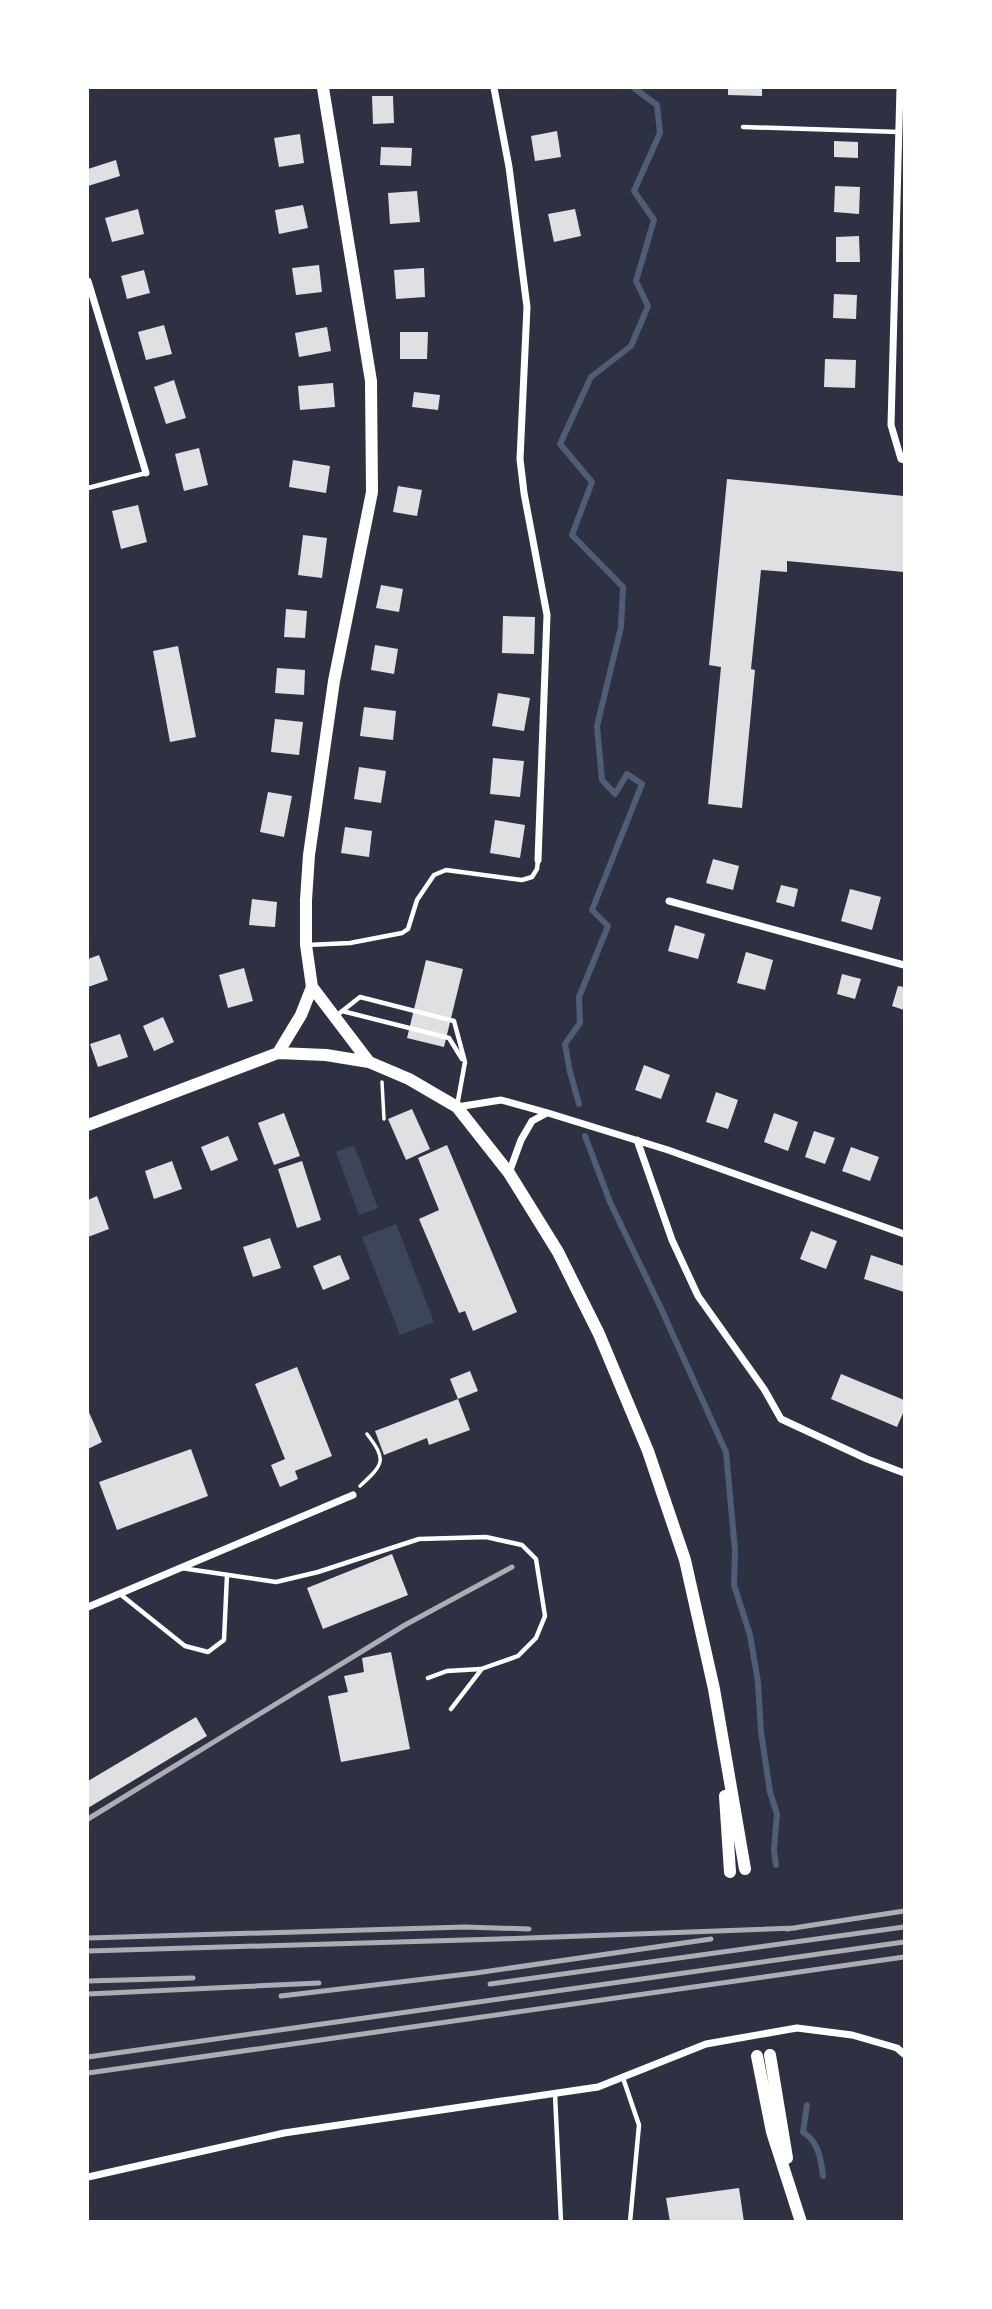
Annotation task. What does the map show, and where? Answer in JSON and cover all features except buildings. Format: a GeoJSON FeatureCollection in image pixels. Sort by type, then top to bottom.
{"type":"FeatureCollection","features":[{"type":"Feature","properties":{"kind":"main road"},"geometry":{"type":"LineString","coordinates":[[278,1053],[301,1015],[312,987],[306,945],[309,855],[334,681],[372,492],[371,381],[323,88]]}},
{"type":"Feature","properties":{"kind":"main road"},"geometry":{"type":"LineString","coordinates":[[312,987],[337,1014],[375,1064]]}},
{"type":"Feature","properties":{"kind":"main road"},"geometry":{"type":"LineString","coordinates":[[88,1125],[278,1053],[326,1055],[375,1064],[418,1084],[457,1107],[509,1173],[558,1252],[599,1334],[648,1451],[685,1560],[714,1689],[745,1869]]}},
{"type":"Feature","properties":{"kind":"main road"},"geometry":{"type":"LineString","coordinates":[[721,1729],[730,1872]]}},
{"type":"Feature","properties":{"kind":"main road"},"geometry":{"type":"LineString","coordinates":[[764,2055],[772,2132],[801,2221]]}},
{"type":"Feature","properties":{"kind":"street"},"geometry":{"type":"LineString","coordinates":[[494,88],[509,167],[527,307],[520,459],[547,615],[538,860]]}},
{"type":"Feature","properties":{"kind":"street"},"geometry":{"type":"LineString","coordinates":[[900,88],[891,425],[903,459]]}},
{"type":"Feature","properties":{"kind":"street"},"geometry":{"type":"LineString","coordinates":[[88,281],[146,473]]}},
{"type":"Feature","properties":{"kind":"street"},"geometry":{"type":"LineString","coordinates":[[669,901],[905,965]]}},
{"type":"Feature","properties":{"kind":"street"},"geometry":{"type":"LineString","coordinates":[[457,1107],[501,1100],[548,1113],[637,1140],[905,1234]]}},
{"type":"Feature","properties":{"kind":"street"},"geometry":{"type":"LineString","coordinates":[[509,1173],[532,1121],[548,1113]]}},
{"type":"Feature","properties":{"kind":"street"},"geometry":{"type":"LineString","coordinates":[[637,1140],[672,1240],[698,1296],[764,1389],[781,1419],[867,1459],[905,1473]]}},
{"type":"Feature","properties":{"kind":"street"},"geometry":{"type":"LineString","coordinates":[[88,1607],[353,1495]]}},
{"type":"Feature","properties":{"kind":"street"},"geometry":{"type":"LineString","coordinates":[[88,2177],[284,2133],[598,2087],[706,2044],[797,2028],[852,2035],[897,2048],[905,2054]]}},
{"type":"Feature","properties":{"kind":"lane"},"geometry":{"type":"LineString","coordinates":[[743,127],[899,132]]}},
{"type":"Feature","properties":{"kind":"lane"},"geometry":{"type":"LineString","coordinates":[[88,488],[146,473]]}},
{"type":"Feature","properties":{"kind":"lane"},"geometry":{"type":"LineString","coordinates":[[306,945],[350,943],[402,933],[408,929],[417,900],[434,875],[446,870],[522,880],[532,877],[538,860]]}},
{"type":"Feature","properties":{"kind":"lane"},"geometry":{"type":"LineString","coordinates":[[337,1014],[360,997],[454,1021],[465,1062],[457,1107]]}},
{"type":"Feature","properties":{"kind":"lane"},"geometry":{"type":"LineString","coordinates":[[337,1014],[449,1038],[465,1062]]}},
{"type":"Feature","properties":{"kind":"lane"},"geometry":{"type":"LineString","coordinates":[[180,1568],[275,1582],[318,1572],[419,1539],[486,1536],[522,1545],[536,1559],[545,1616],[536,1638],[518,1656],[481,1669],[447,1671],[428,1678]]}},
{"type":"Feature","properties":{"kind":"lane"},"geometry":{"type":"LineString","coordinates":[[120,1594],[186,1646],[208,1652],[224,1640],[228,1575]]}},
{"type":"Feature","properties":{"kind":"lane"},"geometry":{"type":"LineString","coordinates":[[451,1709],[481,1669]]}},
{"type":"Feature","properties":{"kind":"lane"},"geometry":{"type":"LineString","coordinates":[[623,2078],[639,2125],[630,2221]]}},
{"type":"Feature","properties":{"kind":"lane"},"geometry":{"type":"LineString","coordinates":[[555,2094],[561,2221]]}},
{"type":"Feature","properties":{"kind":"path"},"geometry":{"type":"LineString","coordinates":[[375,1064],[384,1119]]}},
{"type":"Feature","properties":{"kind":"path"},"geometry":{"type":"LineString","coordinates":[[353,1495],[378,1470],[380,1451],[367,1434]]}},
{"type":"Feature","properties":{"kind":"shaded area"},"geometry":{"type":"Polygon","coordinates":[[[354,1145],[378,1208],[359,1215],[336,1152],[354,1145]]]}},
{"type":"Feature","properties":{"kind":"shaded area"},"geometry":{"type":"Polygon","coordinates":[[[396,1224],[434,1322],[400,1335],[362,1237],[396,1224]]]}},
{"type":"Feature","properties":{"kind":"waterway"},"geometry":{"type":"LineString","coordinates":[[579,1104],[565,1044],[580,1023],[579,997],[608,926],[592,910],[642,784],[627,774],[615,794],[602,780],[597,726],[621,627],[623,587],[572,535],[592,482],[560,444],[591,377],[631,346],[648,306],[636,281],[654,220],[634,191],[660,133],[657,105],[634,88]]}},
{"type":"Feature","properties":{"kind":"waterway"},"geometry":{"type":"LineString","coordinates":[[585,1136],[610,1202],[726,1452],[735,1550],[734,1585],[750,1635],[758,1682],[761,1732],[770,1792],[777,1814],[774,1850],[776,1865]]}},
{"type":"Feature","properties":{"kind":"waterway"},"geometry":{"type":"LineString","coordinates":[[807,2105],[803,2132],[816,2146],[823,2176]]}},
{"type":"Feature","properties":{"kind":"railway"},"geometry":{"type":"LineString","coordinates":[[88,1819],[405,1625],[512,1567]]}},
{"type":"Feature","properties":{"kind":"railway"},"geometry":{"type":"LineString","coordinates":[[787,1929],[904,1911]]}},
{"type":"Feature","properties":{"kind":"railway"},"geometry":{"type":"LineString","coordinates":[[88,1938],[465,1927],[529,1929]]}},
{"type":"Feature","properties":{"kind":"railway"},"geometry":{"type":"LineString","coordinates":[[490,1984],[904,1927]]}},
{"type":"Feature","properties":{"kind":"railway"},"geometry":{"type":"LineString","coordinates":[[88,1951],[796,1928]]}},
{"type":"Feature","properties":{"kind":"railway"},"geometry":{"type":"LineString","coordinates":[[281,1996],[476,1973],[711,1939]]}},
{"type":"Feature","properties":{"kind":"railway"},"geometry":{"type":"LineString","coordinates":[[88,2057],[904,1942]]}},
{"type":"Feature","properties":{"kind":"railway"},"geometry":{"type":"LineString","coordinates":[[88,2073],[904,1957]]}},
{"type":"Feature","properties":{"kind":"railway"},"geometry":{"type":"LineString","coordinates":[[88,1981],[193,1978]]}},
{"type":"Feature","properties":{"kind":"railway"},"geometry":{"type":"LineString","coordinates":[[88,1994],[319,1983]]}}]}
